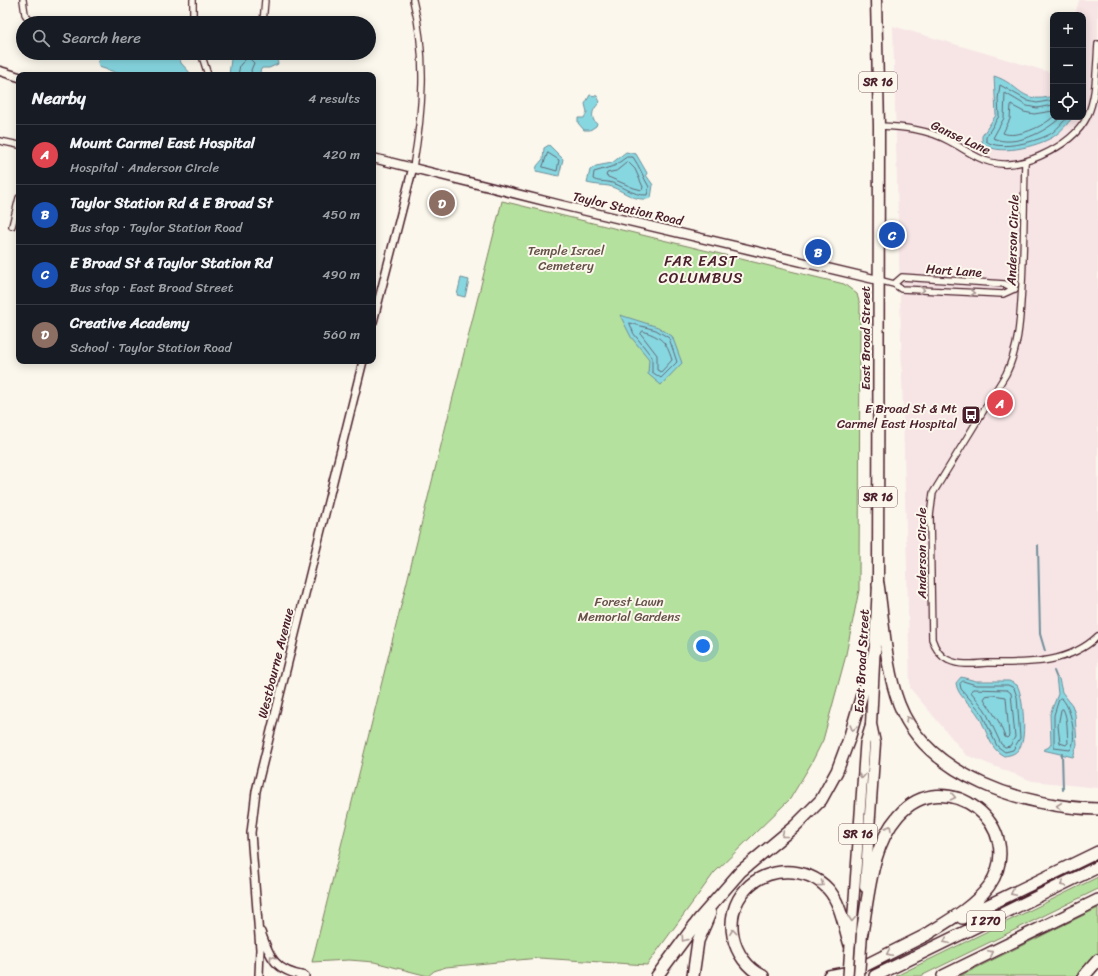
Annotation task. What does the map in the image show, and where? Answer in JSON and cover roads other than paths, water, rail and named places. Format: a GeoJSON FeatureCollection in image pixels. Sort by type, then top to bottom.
{"type":"FeatureCollection","features":[{"type":"Feature","properties":{"kind":"highway","name":"East Broad Street"},"geometry":{"type":"LineString","coordinates":[[851,975],[862,933],[875,743],[870,724],[878,584],[878,126],[876,0]]}},
{"type":"Feature","properties":{"kind":"highway"},"geometry":{"type":"LineString","coordinates":[[878,584],[892,680],[900,705],[913,729],[931,750],[949,764],[973,778],[1013,795],[1060,806],[1098,809]]}},
{"type":"Feature","properties":{"kind":"highway"},"geometry":{"type":"LineString","coordinates":[[657,976],[700,918],[741,870],[795,826],[821,800],[837,771],[849,739],[875,650]]}},
{"type":"Feature","properties":{"kind":"highway"},"geometry":{"type":"LineString","coordinates":[[862,933],[874,866],[883,839],[890,826],[902,811],[915,802],[937,795],[952,796],[972,804],[988,819],[997,837],[998,864],[990,885],[976,901],[924,936]]}},
{"type":"Feature","properties":{"kind":"highway"},"geometry":{"type":"LineString","coordinates":[[829,976],[851,975],[924,936],[1098,852]]}},
{"type":"Feature","properties":{"kind":"highway","name":"I 270"},"geometry":{"type":"LineString","coordinates":[[875,976],[1098,867]]}},
{"type":"Feature","properties":{"kind":"highway"},"geometry":{"type":"LineString","coordinates":[[763,976],[748,967],[739,954],[732,929],[735,908],[740,898],[746,889],[766,875],[779,872],[805,874],[822,884],[834,898],[850,945]]}},
{"type":"Feature","properties":{"kind":"highway"},"geometry":{"type":"LineString","coordinates":[[693,976],[695,954],[703,928],[726,887]]}},
{"type":"Feature","properties":{"kind":"highway","name":"I 270"},"geometry":{"type":"LineString","coordinates":[[943,976],[1098,900]]}},
{"type":"Feature","properties":{"kind":"highway"},"geometry":{"type":"LineString","coordinates":[[1084,976],[1098,960]]}},
{"type":"Feature","properties":{"kind":"main road"},"geometry":{"type":"LineString","coordinates":[[0,71],[16,76]]}},
{"type":"Feature","properties":{"kind":"main road","name":"Taylor Station Road"},"geometry":{"type":"LineString","coordinates":[[376,159],[878,280]]}},
{"type":"Feature","properties":{"kind":"main road","name":"East Broad Street"},"geometry":{"type":"LineString","coordinates":[[851,975],[850,945],[865,743],[870,724]]}},
{"type":"Feature","properties":{"kind":"street"},"geometry":{"type":"LineString","coordinates":[[23,0],[26,16]]}},
{"type":"Feature","properties":{"kind":"street"},"geometry":{"type":"LineString","coordinates":[[193,0],[193,16]]}},
{"type":"Feature","properties":{"kind":"street"},"geometry":{"type":"LineString","coordinates":[[264,16],[265,0]]}},
{"type":"Feature","properties":{"kind":"street"},"geometry":{"type":"LineString","coordinates":[[376,310],[413,167],[420,127],[423,68],[417,15],[413,0]]}},
{"type":"Feature","properties":{"kind":"street","name":"Ganse Lane"},"geometry":{"type":"LineString","coordinates":[[878,126],[916,129],[928,132],[951,142],[979,159],[991,163],[1009,164],[1025,162],[1046,153],[1072,137],[1086,122],[1096,100],[1098,44]]}},
{"type":"Feature","properties":{"kind":"street"},"geometry":{"type":"LineString","coordinates":[[203,60],[207,72]]}},
{"type":"Feature","properties":{"kind":"street"},"geometry":{"type":"LineString","coordinates":[[0,141],[16,144]]}},
{"type":"Feature","properties":{"kind":"street","name":"Anderson Circle"},"geometry":{"type":"LineString","coordinates":[[1025,162],[1019,337],[1010,366],[938,484],[932,498],[930,516],[932,638],[940,655],[954,663],[1015,663],[1057,658],[1076,651],[1098,636]]}},
{"type":"Feature","properties":{"kind":"street"},"geometry":{"type":"LineString","coordinates":[[12,226],[16,211]]}},
{"type":"Feature","properties":{"kind":"street","name":"Hart Lane"},"geometry":{"type":"LineString","coordinates":[[894,284],[902,277],[1005,284],[1021,291]]}},
{"type":"Feature","properties":{"kind":"street","name":"Hart Lane"},"geometry":{"type":"LineString","coordinates":[[878,280],[894,284],[901,290],[1003,294],[1014,289]]}},
{"type":"Feature","properties":{"kind":"street","name":"Westbourne Avenue"},"geometry":{"type":"LineString","coordinates":[[259,976],[258,922],[251,833],[256,791],[362,364]]}},
{"type":"Feature","properties":{"kind":"street"},"geometry":{"type":"LineString","coordinates":[[258,922],[269,954],[273,961],[286,970],[305,976]]}},
{"type":"Feature","properties":{"kind":"water"},"geometry":{"type":"Polygon","coordinates":[[[99,60],[180,60],[189,72],[115,72],[99,67],[99,60]]]}},
{"type":"Feature","properties":{"kind":"water"},"geometry":{"type":"Polygon","coordinates":[[[231,60],[277,60],[278,64],[269,68],[262,68],[260,72],[229,72],[231,60]]]}},
{"type":"Feature","properties":{"kind":"water"},"geometry":{"type":"Polygon","coordinates":[[[994,76],[1010,84],[1027,96],[1034,98],[1050,97],[1050,120],[1071,120],[1053,137],[1027,147],[1006,150],[988,147],[982,142],[982,136],[996,115],[994,76]]]}},
{"type":"Feature","properties":{"kind":"water"},"geometry":{"type":"Polygon","coordinates":[[[590,95],[597,96],[600,102],[593,113],[594,121],[597,123],[596,126],[590,130],[584,130],[578,123],[578,118],[584,118],[587,112],[585,104],[590,95]]]}},
{"type":"Feature","properties":{"kind":"water"},"geometry":{"type":"Polygon","coordinates":[[[549,145],[563,159],[559,176],[536,171],[537,166],[543,159],[544,148],[549,145]]]}},
{"type":"Feature","properties":{"kind":"water"},"geometry":{"type":"Polygon","coordinates":[[[626,152],[636,154],[647,173],[646,175],[653,185],[651,198],[640,199],[609,186],[587,183],[590,170],[596,166],[612,163],[626,152]]]}},
{"type":"Feature","properties":{"kind":"water"},"geometry":{"type":"Polygon","coordinates":[[[461,278],[469,280],[465,297],[457,295],[461,278]]]}},
{"type":"Feature","properties":{"kind":"water"},"geometry":{"type":"Polygon","coordinates":[[[620,315],[658,327],[672,336],[682,363],[661,385],[648,374],[649,359],[631,337],[620,315]]]}},
{"type":"Feature","properties":{"kind":"water"},"geometry":{"type":"Polygon","coordinates":[[[1056,676],[1059,679],[1062,692],[1072,705],[1075,714],[1077,745],[1073,757],[1043,750],[1051,744],[1050,714],[1058,694],[1056,676]]]}},
{"type":"Feature","properties":{"kind":"water"},"geometry":{"type":"Polygon","coordinates":[[[961,677],[976,681],[1009,681],[1017,685],[1021,698],[1024,726],[1022,742],[1015,753],[1004,756],[995,749],[978,715],[957,688],[956,683],[961,677]]]}},
{"type":"Feature","properties":{"kind":"waterway"},"geometry":{"type":"LineString","coordinates":[[1038,545],[1040,634],[1045,651]]}},
{"type":"Feature","properties":{"kind":"waterway"},"geometry":{"type":"LineString","coordinates":[[1054,671],[1056,676]]}},
{"type":"Feature","properties":{"kind":"waterway"},"geometry":{"type":"LineString","coordinates":[[1062,753],[1063,790]]}},
{"type":"Feature","properties":{"kind":"place","name":"Creative Academy"},"geometry":{"type":"Point","coordinates":[442,203]}},
{"type":"Feature","properties":{"kind":"place","name":"E Broad St & Taylor Station Rd"},"geometry":{"type":"Point","coordinates":[892,235]}},
{"type":"Feature","properties":{"kind":"place","name":"Taylor Station Rd & E Broad St"},"geometry":{"type":"Point","coordinates":[818,252]}},
{"type":"Feature","properties":{"kind":"place","name":"Mount Carmel East Hospital"},"geometry":{"type":"Point","coordinates":[1000,403]}},
{"type":"Feature","properties":{"kind":"place","name":"E Broad St & Mt Carmel East Hospital"},"geometry":{"type":"Point","coordinates":[971,415]}},
{"type":"Feature","properties":{"kind":"district","name":"FAR EAST COLUMBUS"},"geometry":{"type":"Point","coordinates":[701,270]}},
{"type":"Feature","properties":{"kind":"park label","name":"Temple Israel Cemetery"},"geometry":{"type":"Point","coordinates":[566,258]}},
{"type":"Feature","properties":{"kind":"park label","name":"Forest Lawn Memorial Gardens"},"geometry":{"type":"Point","coordinates":[629,608]}}]}
